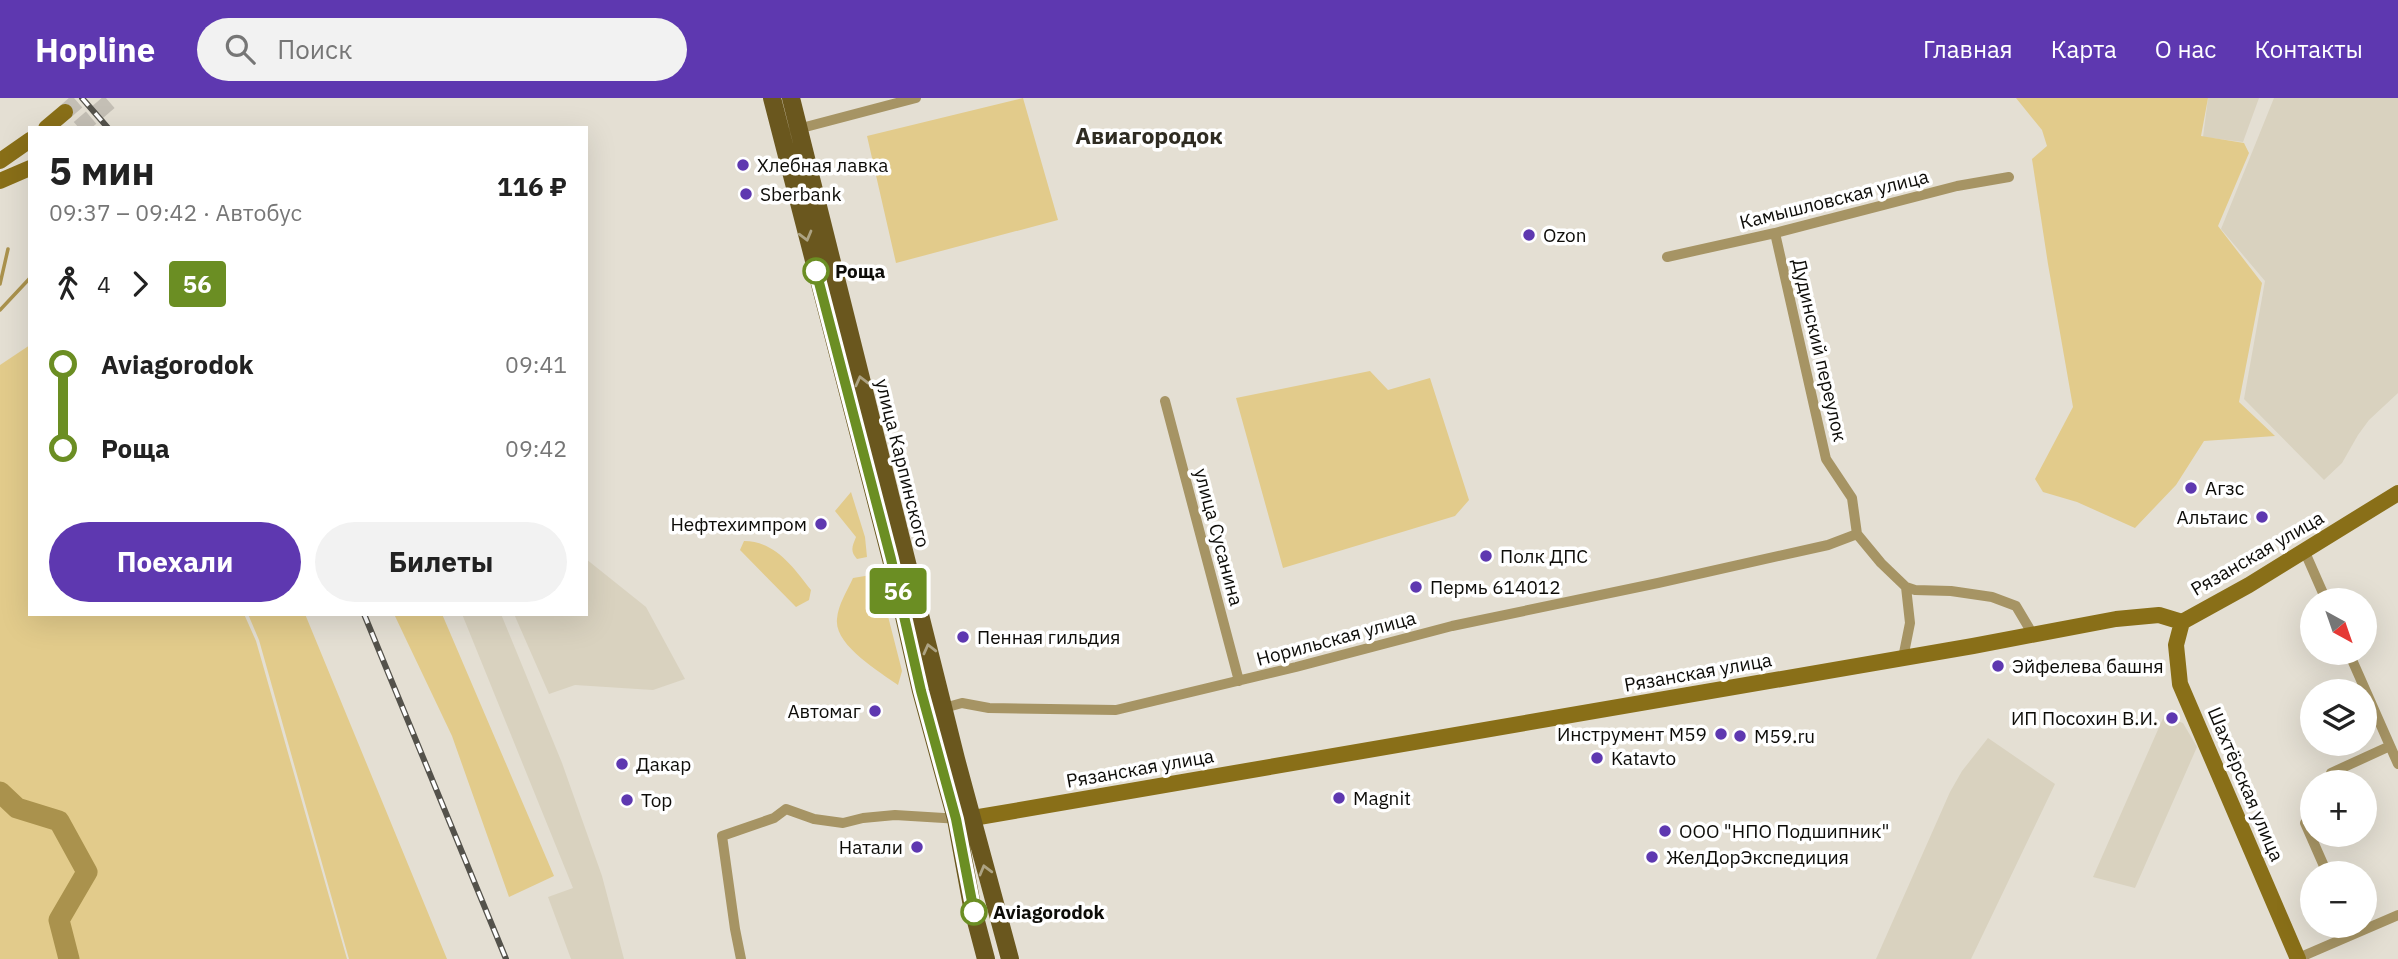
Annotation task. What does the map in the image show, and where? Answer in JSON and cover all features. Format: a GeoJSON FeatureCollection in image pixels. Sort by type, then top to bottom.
{"type":"FeatureCollection","features":[{"type":"Feature","properties":{"kind":"main road","name":"улица Карпинского"},"geometry":{"type":"LineString","coordinates":[[772,98],[789,131],[873,459],[944,708],[964,818],[972,906],[986,959]]}},
{"type":"Feature","properties":{"kind":"main road","name":"улица Карпинского"},"geometry":{"type":"LineString","coordinates":[[789,131],[791,98]]}},
{"type":"Feature","properties":{"kind":"main road","name":"улица Карпинского"},"geometry":{"type":"LineString","coordinates":[[873,459],[891,559],[921,691],[964,818],[978,845],[1010,959]]}},
{"type":"Feature","properties":{"kind":"street"},"geometry":{"type":"LineString","coordinates":[[789,131],[916,98]]}},
{"type":"Feature","properties":{"kind":"street"},"geometry":{"type":"LineString","coordinates":[[48,126],[65,112]]}},
{"type":"Feature","properties":{"kind":"street"},"geometry":{"type":"LineString","coordinates":[[0,161],[28,142]]}},
{"type":"Feature","properties":{"kind":"street"},"geometry":{"type":"LineString","coordinates":[[0,181],[28,169]]}},
{"type":"Feature","properties":{"kind":"street","name":"Камышловская улица"},"geometry":{"type":"LineString","coordinates":[[1667,257],[1775,233],[1957,186],[2010,177]]}},
{"type":"Feature","properties":{"kind":"street","name":"Дудинский переулок"},"geometry":{"type":"LineString","coordinates":[[1775,233],[1826,459],[1852,498],[1857,534]]}},
{"type":"Feature","properties":{"kind":"street","name":"улица Сусанина"},"geometry":{"type":"LineString","coordinates":[[1165,401],[1239,681]]}},
{"type":"Feature","properties":{"kind":"street","name":"Рязанская улица"},"geometry":{"type":"LineString","coordinates":[[964,818],[1903,658],[2116,619],[2159,615],[2182,622],[2398,493]]}},
{"type":"Feature","properties":{"kind":"street"},"geometry":{"type":"LineString","coordinates":[[1857,534],[1906,587],[1992,597],[2016,606],[2032,633]]}},
{"type":"Feature","properties":{"kind":"street","name":"Норильская улица"},"geometry":{"type":"LineString","coordinates":[[944,708],[962,703],[989,708],[1116,710],[1452,626],[1828,545],[1857,534]]}},
{"type":"Feature","properties":{"kind":"street"},"geometry":{"type":"LineString","coordinates":[[2304,550],[2321,588]]}},
{"type":"Feature","properties":{"kind":"street"},"geometry":{"type":"LineString","coordinates":[[1903,658],[1910,622],[1906,587]]}},
{"type":"Feature","properties":{"kind":"street","name":"Шахтёрская улица"},"geometry":{"type":"LineString","coordinates":[[2182,622],[2176,645],[2180,684],[2297,959]]}},
{"type":"Feature","properties":{"kind":"street"},"geometry":{"type":"LineString","coordinates":[[2354,665],[2398,764]]}},
{"type":"Feature","properties":{"kind":"street"},"geometry":{"type":"LineString","coordinates":[[2338,770],[2390,746]]}},
{"type":"Feature","properties":{"kind":"street"},"geometry":{"type":"LineString","coordinates":[[741,959],[734,929],[722,836],[774,818],[786,809],[814,819],[843,823],[895,815],[964,818]]}},
{"type":"Feature","properties":{"kind":"street"},"geometry":{"type":"LineString","coordinates":[[2377,922],[2398,915]]}},
{"type":"Feature","properties":{"kind":"street"},"geometry":{"type":"LineString","coordinates":[[2297,959],[2336,938]]}},
{"type":"Feature","properties":{"kind":"shaded area"},"geometry":{"type":"Polygon","coordinates":[[[1023,98],[1058,220],[896,263],[867,136],[1023,98]]]}},
{"type":"Feature","properties":{"kind":"shaded area"},"geometry":{"type":"Polygon","coordinates":[[[2016,98],[2208,98],[2201,136],[2244,143],[2249,153],[2218,226],[2262,283],[2239,402],[2275,436],[2204,441],[2176,485],[2135,528],[2077,502],[2043,492],[2035,479],[2073,407],[2032,159],[2047,146],[2042,130],[2016,98]]]}},
{"type":"Feature","properties":{"kind":"shaded area"},"geometry":{"type":"Polygon","coordinates":[[[2208,98],[2259,98],[2243,142],[2203,137],[2208,98]]]}},
{"type":"Feature","properties":{"kind":"shaded area"},"geometry":{"type":"Polygon","coordinates":[[[2274,98],[2398,98],[2398,393],[2369,420],[2342,463],[2324,480],[2244,399],[2265,281],[2221,229],[2274,98]]]}},
{"type":"Feature","properties":{"kind":"shaded area"},"geometry":{"type":"Polygon","coordinates":[[[28,346],[28,616],[245,616],[256,641],[347,959],[0,959],[0,365],[28,346]]]}},
{"type":"Feature","properties":{"kind":"shaded area"},"geometry":{"type":"Polygon","coordinates":[[[1370,371],[1388,390],[1430,378],[1469,500],[1455,516],[1283,568],[1236,398],[1370,371]]]}},
{"type":"Feature","properties":{"kind":"shaded area"},"geometry":{"type":"Polygon","coordinates":[[[851,492],[865,537],[867,557],[857,559],[852,549],[856,537],[835,511],[851,492]]]}},
{"type":"Feature","properties":{"kind":"shaded area"},"geometry":{"type":"Polygon","coordinates":[[[744,541],[765,545],[782,557],[811,590],[809,600],[796,607],[740,550],[744,541]]]}},
{"type":"Feature","properties":{"kind":"shaded area"},"geometry":{"type":"Polygon","coordinates":[[[588,561],[646,607],[685,679],[653,690],[575,685],[549,694],[515,616],[588,616],[588,561]]]}},
{"type":"Feature","properties":{"kind":"shaded area"},"geometry":{"type":"Polygon","coordinates":[[[871,575],[879,581],[902,671],[898,685],[850,648],[838,629],[839,609],[853,578],[871,575]]]}},
{"type":"Feature","properties":{"kind":"shaded area"},"geometry":{"type":"Polygon","coordinates":[[[249,616],[306,616],[447,959],[349,959],[259,640],[249,616]]]}},
{"type":"Feature","properties":{"kind":"shaded area"},"geometry":{"type":"Polygon","coordinates":[[[395,616],[443,616],[554,876],[509,897],[452,736],[395,616]]]}},
{"type":"Feature","properties":{"kind":"shaded area"},"geometry":{"type":"Polygon","coordinates":[[[463,616],[502,616],[562,763],[602,876],[624,959],[571,959],[548,897],[573,888],[463,616]]]}},
{"type":"Feature","properties":{"kind":"shaded area"},"geometry":{"type":"Polygon","coordinates":[[[2164,716],[2183,723],[2197,747],[2135,888],[2093,877],[2164,716]]]}},
{"type":"Feature","properties":{"kind":"shaded area"},"geometry":{"type":"Polygon","coordinates":[[[1988,738],[2055,784],[1971,959],[1876,959],[1950,792],[1962,771],[1988,738]]]}},
{"type":"Feature","properties":{"kind":"waterway"},"geometry":{"type":"LineString","coordinates":[[0,284],[8,249]]}},
{"type":"Feature","properties":{"kind":"waterway"},"geometry":{"type":"LineString","coordinates":[[0,310],[28,280]]}},
{"type":"Feature","properties":{"kind":"waterway"},"geometry":{"type":"LineString","coordinates":[[0,792],[17,808],[59,821],[87,872],[59,920],[69,959]]}},
{"type":"Feature","properties":{"kind":"tunnel"},"geometry":{"type":"LineString","coordinates":[[65,112],[81,98]]}},
{"type":"Feature","properties":{"kind":"tunnel"},"geometry":{"type":"LineString","coordinates":[[81,126],[114,98]]}},
{"type":"Feature","properties":{"kind":"railway"},"geometry":{"type":"LineString","coordinates":[[82,98],[106,126]]}},
{"type":"Feature","properties":{"kind":"railway"},"geometry":{"type":"LineString","coordinates":[[365,616],[506,959]]}},
{"type":"Feature","properties":{"kind":"bus line","name":"56"},"geometry":{"type":"LineString","coordinates":[[816,271],[891,559],[921,691],[956,819],[974,912]]}},
{"type":"Feature","properties":{"kind":"place","name":"Хлебная лавка"},"geometry":{"type":"Point","coordinates":[743,165]}},
{"type":"Feature","properties":{"kind":"place","name":"Sberbank"},"geometry":{"type":"Point","coordinates":[746,194]}},
{"type":"Feature","properties":{"kind":"place","name":"Ozon"},"geometry":{"type":"Point","coordinates":[1529,235]}},
{"type":"Feature","properties":{"kind":"place","name":"Роща"},"geometry":{"type":"Point","coordinates":[816,271]}},
{"type":"Feature","properties":{"kind":"place","name":"Агзс"},"geometry":{"type":"Point","coordinates":[2191,488]}},
{"type":"Feature","properties":{"kind":"place","name":"Альтаис"},"geometry":{"type":"Point","coordinates":[2262,517]}},
{"type":"Feature","properties":{"kind":"place","name":"Нефтехимпром"},"geometry":{"type":"Point","coordinates":[821,524]}},
{"type":"Feature","properties":{"kind":"place","name":"Полк ДПС"},"geometry":{"type":"Point","coordinates":[1486,556]}},
{"type":"Feature","properties":{"kind":"place","name":"Пермь 614012"},"geometry":{"type":"Point","coordinates":[1416,587]}},
{"type":"Feature","properties":{"kind":"place","name":"Пенная гильдия"},"geometry":{"type":"Point","coordinates":[963,637]}},
{"type":"Feature","properties":{"kind":"place","name":"Эйфелева башня"},"geometry":{"type":"Point","coordinates":[1998,666]}},
{"type":"Feature","properties":{"kind":"place","name":"Автомаг"},"geometry":{"type":"Point","coordinates":[875,711]}},
{"type":"Feature","properties":{"kind":"place","name":"ИП Посохин В.И."},"geometry":{"type":"Point","coordinates":[2172,718]}},
{"type":"Feature","properties":{"kind":"place","name":"Инструмент М59"},"geometry":{"type":"Point","coordinates":[1721,734]}},
{"type":"Feature","properties":{"kind":"place","name":"M59.ru"},"geometry":{"type":"Point","coordinates":[1740,736]}},
{"type":"Feature","properties":{"kind":"place","name":"Katavto"},"geometry":{"type":"Point","coordinates":[1597,758]}},
{"type":"Feature","properties":{"kind":"place","name":"Дакар"},"geometry":{"type":"Point","coordinates":[622,764]}},
{"type":"Feature","properties":{"kind":"place","name":"Magnit"},"geometry":{"type":"Point","coordinates":[1339,798]}},
{"type":"Feature","properties":{"kind":"place","name":"Тор"},"geometry":{"type":"Point","coordinates":[627,800]}},
{"type":"Feature","properties":{"kind":"place","name":"ООО \"НПО Подшипник\""},"geometry":{"type":"Point","coordinates":[1665,831]}},
{"type":"Feature","properties":{"kind":"place","name":"Натали"},"geometry":{"type":"Point","coordinates":[917,847]}},
{"type":"Feature","properties":{"kind":"place","name":"ЖелДорЭкспедиция"},"geometry":{"type":"Point","coordinates":[1652,857]}},
{"type":"Feature","properties":{"kind":"place","name":"Aviagorodok"},"geometry":{"type":"Point","coordinates":[974,912]}},
{"type":"Feature","properties":{"kind":"district","name":"Авиагородок"},"geometry":{"type":"Point","coordinates":[1149,136]}}]}
